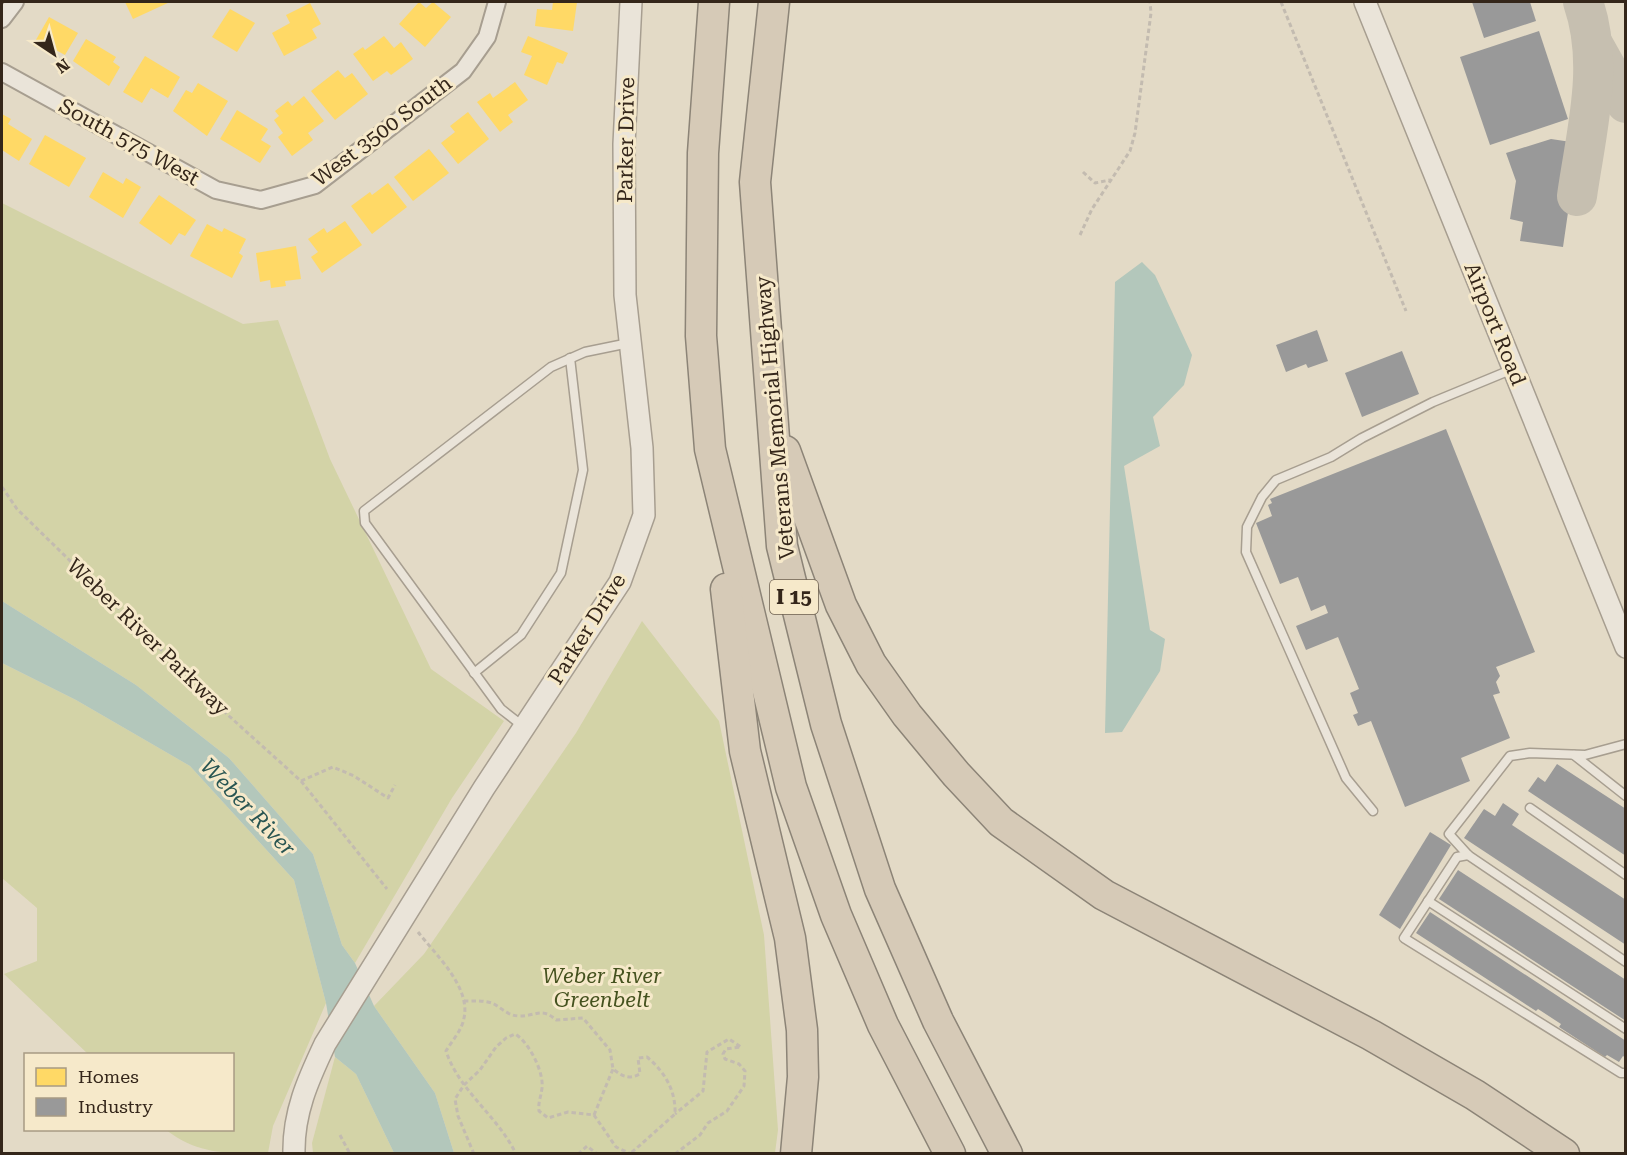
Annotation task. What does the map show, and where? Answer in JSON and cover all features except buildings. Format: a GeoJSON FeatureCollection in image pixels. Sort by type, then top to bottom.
{"type":"FeatureCollection","features":[{"type":"Feature","properties":{"kind":"highway","name":"I 15"},"geometry":{"type":"LineString","coordinates":[[714,2],[703,153],[701,336],[710,449],[791,787],[836,915],[883,1025],[950,1154]]}},
{"type":"Feature","properties":{"kind":"highway","name":"Veterans Memorial Highway"},"geometry":{"type":"LineString","coordinates":[[774,2],[755,182],[782,546],[826,724],[880,889],[938,1021],[1007,1154]]}},
{"type":"Feature","properties":{"kind":"highway"},"geometry":{"type":"LineString","coordinates":[[773,417],[841,605],[871,664],[907,715],[956,774],[1002,822],[1104,895],[1371,1035],[1475,1095],[1564,1154]]}},
{"type":"Feature","properties":{"kind":"highway"},"geometry":{"type":"LineString","coordinates":[[710,449],[745,751],[790,938],[802,1030],[803,1077],[796,1154]]}},
{"type":"Feature","properties":{"kind":"street"},"geometry":{"type":"LineString","coordinates":[[2,19],[15,2]]}},
{"type":"Feature","properties":{"kind":"street","name":"West 3500 South"},"geometry":{"type":"LineString","coordinates":[[261,200],[315,185],[463,71],[487,37],[497,2]]}},
{"type":"Feature","properties":{"kind":"street","name":"Parker Drive"},"geometry":{"type":"LineString","coordinates":[[294,1154],[294,1132],[304,1088],[325,1044],[524,727],[620,582],[644,515],[642,448],[626,295],[624,144],[631,2]]}},
{"type":"Feature","properties":{"kind":"street","name":"Airport Road"},"geometry":{"type":"LineString","coordinates":[[1365,2],[1626,647]]}},
{"type":"Feature","properties":{"kind":"street","name":"South 575 West"},"geometry":{"type":"LineString","coordinates":[[2,72],[216,190],[261,200]]}},
{"type":"Feature","properties":{"kind":"lane"},"geometry":{"type":"LineString","coordinates":[[524,727],[501,709],[474,673],[365,523],[364,511],[551,367],[585,352],[631,343]]}},
{"type":"Feature","properties":{"kind":"lane"},"geometry":{"type":"LineString","coordinates":[[474,673],[521,635],[561,573],[584,470],[570,358]]}},
{"type":"Feature","properties":{"kind":"lane"},"geometry":{"type":"LineString","coordinates":[[1373,811],[1346,778],[1246,552],[1247,527],[1262,497],[1275,480],[1331,457],[1362,438],[1433,402],[1513,369]]}},
{"type":"Feature","properties":{"kind":"lane"},"geometry":{"type":"LineString","coordinates":[[1626,744],[1574,755],[1530,753],[1510,756],[1449,834],[1468,855],[1626,962]]}},
{"type":"Feature","properties":{"kind":"lane"},"geometry":{"type":"LineString","coordinates":[[1574,755],[1626,796]]}},
{"type":"Feature","properties":{"kind":"lane"},"geometry":{"type":"LineString","coordinates":[[1530,808],[1626,875]]}},
{"type":"Feature","properties":{"kind":"lane"},"geometry":{"type":"LineString","coordinates":[[1468,855],[1457,856],[1404,938],[1621,1073],[1626,1073]]}},
{"type":"Feature","properties":{"kind":"lane"},"geometry":{"type":"LineString","coordinates":[[1428,901],[1626,1029]]}},
{"type":"Feature","properties":{"kind":"path"},"geometry":{"type":"LineString","coordinates":[[1080,235],[1092,209],[1123,165],[1135,133],[1151,13],[1150,2]]}},
{"type":"Feature","properties":{"kind":"path"},"geometry":{"type":"LineString","coordinates":[[1281,2],[1406,311]]}},
{"type":"Feature","properties":{"kind":"path"},"geometry":{"type":"LineString","coordinates":[[1083,172],[1095,183],[1112,179]]}},
{"type":"Feature","properties":{"kind":"path","name":"Weber River Parkway"},"geometry":{"type":"LineString","coordinates":[[2,487],[17,509],[228,716],[301,781],[387,889]]}},
{"type":"Feature","properties":{"kind":"path"},"geometry":{"type":"LineString","coordinates":[[301,781],[333,767],[354,776],[388,798],[395,785]]}},
{"type":"Feature","properties":{"kind":"path"},"geometry":{"type":"LineString","coordinates":[[418,932],[452,976],[464,1001],[465,1017],[446,1051],[452,1069],[509,1139],[516,1154]]}},
{"type":"Feature","properties":{"kind":"path"},"geometry":{"type":"LineString","coordinates":[[464,1001],[492,1003],[507,1014],[548,1012],[556,1020],[583,1018],[610,1050],[613,1069],[594,1115]]}},
{"type":"Feature","properties":{"kind":"path"},"geometry":{"type":"LineString","coordinates":[[474,1154],[458,1116],[455,1099],[464,1085],[480,1070],[506,1038],[515,1034],[524,1039],[532,1051],[543,1086],[538,1101],[539,1112],[548,1118],[568,1112],[594,1115],[616,1147],[630,1153],[703,1091],[707,1052],[729,1039],[735,1041],[741,1047],[726,1049],[723,1054],[725,1059],[739,1064],[745,1071],[744,1086],[727,1111],[708,1123],[700,1135],[675,1154]]}},
{"type":"Feature","properties":{"kind":"path"},"geometry":{"type":"LineString","coordinates":[[613,1069],[632,1078],[639,1074],[636,1060],[647,1057],[656,1064],[671,1089],[675,1100],[675,1114]]}},
{"type":"Feature","properties":{"kind":"path"},"geometry":{"type":"LineString","coordinates":[[340,1135],[350,1154]]}},
{"type":"Feature","properties":{"kind":"path"},"geometry":{"type":"LineString","coordinates":[[579,1154],[587,1146],[597,1154]]}},
{"type":"Feature","properties":{"kind":"green space"},"geometry":{"type":"Polygon","coordinates":[[[2,203],[243,324],[278,320],[330,459],[431,669],[504,721],[452,798],[355,963],[342,945],[313,854],[229,758],[136,685],[2,601],[2,203]]]}},
{"type":"Feature","properties":{"kind":"green space","name":"Weber River Greenbelt"},"geometry":{"type":"Polygon","coordinates":[[[642,621],[719,721],[764,935],[778,1130],[775,1153],[454,1153],[435,1093],[374,1006],[424,954],[576,733],[642,621]]]}},
{"type":"Feature","properties":{"kind":"green space"},"geometry":{"type":"Polygon","coordinates":[[[2,663],[76,700],[190,766],[294,880],[326,1003],[273,1126],[268,1153],[213,1151],[190,1144],[168,1131],[234,1131],[234,1053],[87,1053],[4,974],[37,961],[37,908],[2,878],[2,663]]]}},
{"type":"Feature","properties":{"kind":"green space"},"geometry":{"type":"Polygon","coordinates":[[[335,1057],[356,1074],[394,1153],[313,1153],[312,1143],[335,1057]]]}},
{"type":"Feature","properties":{"kind":"water"},"geometry":{"type":"Polygon","coordinates":[[[1142,262],[1155,275],[1192,355],[1184,385],[1153,417],[1160,446],[1124,466],[1150,630],[1165,639],[1160,671],[1122,732],[1105,733],[1115,282],[1142,262]]]}},
{"type":"Feature","properties":{"kind":"water","name":"Weber River"},"geometry":{"type":"Polygon","coordinates":[[[2,601],[136,685],[229,758],[313,854],[342,945],[355,963],[374,1006],[435,1093],[454,1153],[394,1153],[356,1074],[335,1057],[326,1003],[294,880],[190,766],[76,700],[2,663],[2,601]]]}},
{"type":"Feature","properties":{"kind":"taxiway"},"geometry":{"type":"LineString","coordinates":[[1577,196],[1589,123],[1593,74],[1593,50],[1583,2]]}},
{"type":"Feature","properties":{"kind":"taxiway"},"geometry":{"type":"LineString","coordinates":[[1594,46],[1626,103]]}}]}
